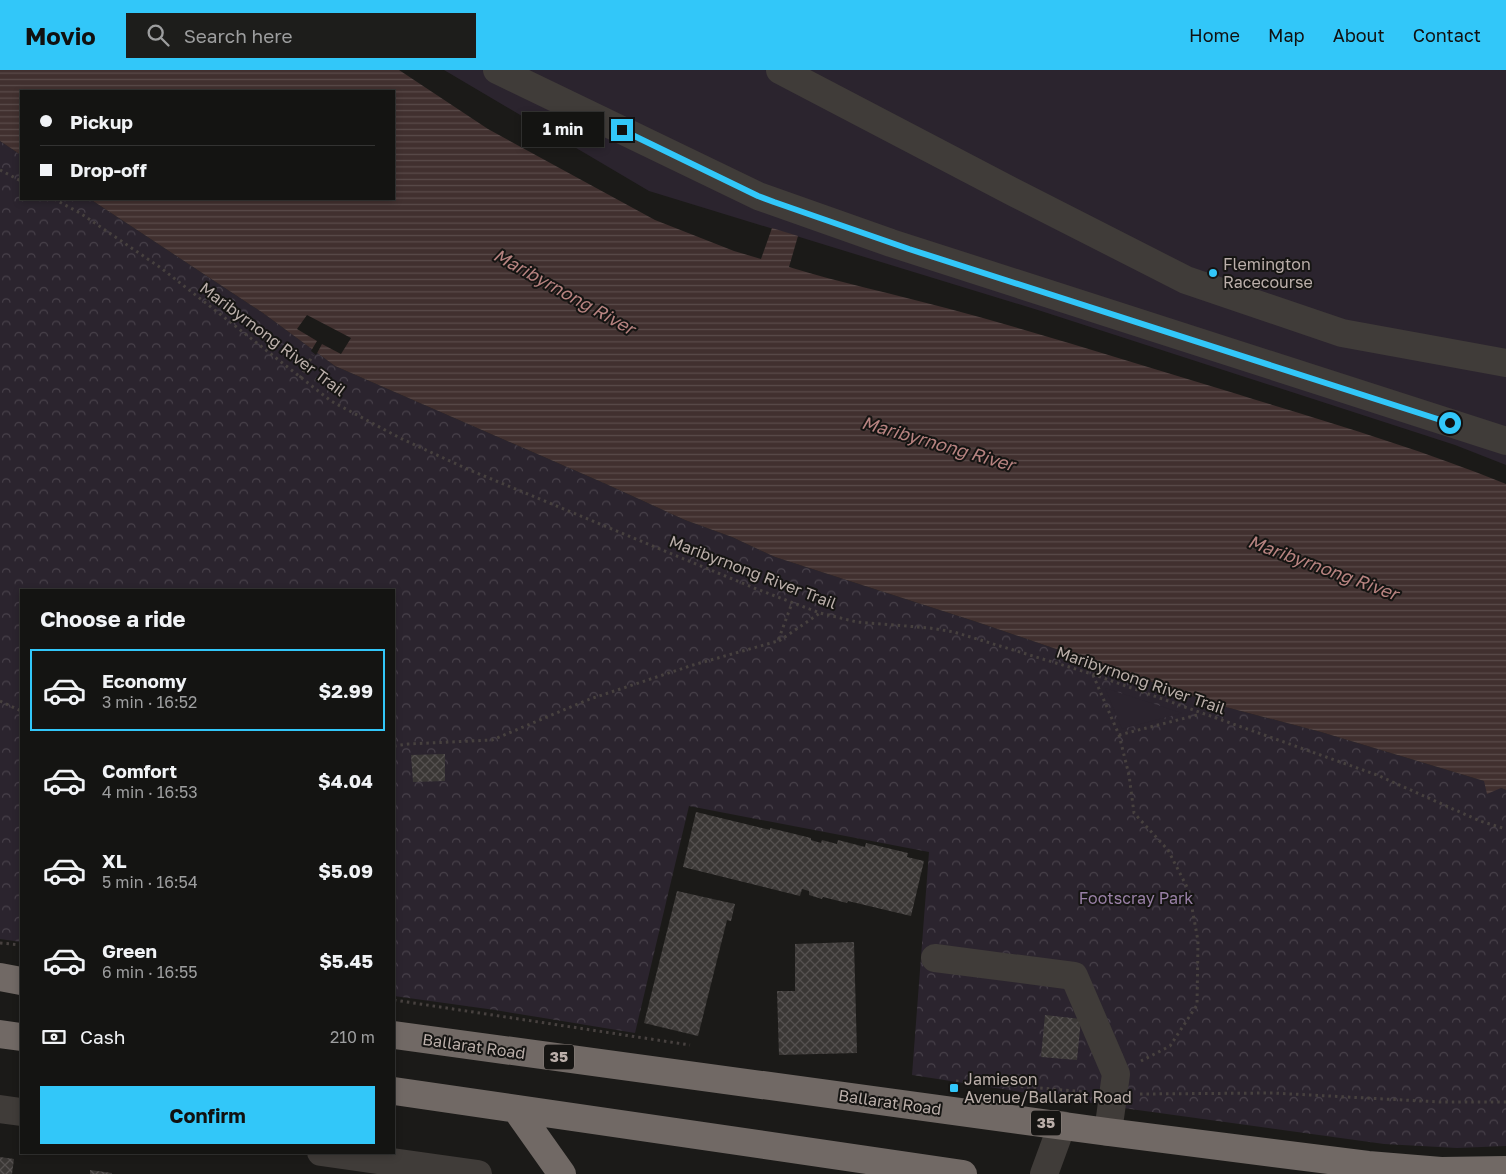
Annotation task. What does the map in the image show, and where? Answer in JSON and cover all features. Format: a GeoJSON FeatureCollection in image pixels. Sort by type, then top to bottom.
{"type":"FeatureCollection","features":[{"type":"Feature","properties":{"kind":"highway"},"geometry":{"type":"LineString","coordinates":[[0,978],[20,981]]}},
{"type":"Feature","properties":{"kind":"highway"},"geometry":{"type":"LineString","coordinates":[[0,1034],[20,1038]]}},
{"type":"Feature","properties":{"kind":"highway","name":"Ballarat Road"},"geometry":{"type":"LineString","coordinates":[[395,1035],[1062,1126],[1368,1165],[1441,1171],[1506,1170]]}},
{"type":"Feature","properties":{"kind":"highway"},"geometry":{"type":"LineString","coordinates":[[395,1091],[963,1174]]}},
{"type":"Feature","properties":{"kind":"highway"},"geometry":{"type":"LineString","coordinates":[[516,1109],[562,1174]]}},
{"type":"Feature","properties":{"kind":"street"},"geometry":{"type":"LineString","coordinates":[[497,70],[758,196],[900,246],[1506,441]]}},
{"type":"Feature","properties":{"kind":"street"},"geometry":{"type":"LineString","coordinates":[[780,70],[1186,280],[1342,333],[1506,363]]}},
{"type":"Feature","properties":{"kind":"street"},"geometry":{"type":"LineString","coordinates":[[935,958],[1074,976],[1115,1084],[1108,1132]]}},
{"type":"Feature","properties":{"kind":"street"},"geometry":{"type":"LineString","coordinates":[[0,1109],[20,1112]]}},
{"type":"Feature","properties":{"kind":"street"},"geometry":{"type":"LineString","coordinates":[[1044,1174],[1062,1126]]}},
{"type":"Feature","properties":{"kind":"street"},"geometry":{"type":"LineString","coordinates":[[335,1154],[478,1174]]}},
{"type":"Feature","properties":{"kind":"path"},"geometry":{"type":"LineString","coordinates":[[0,170],[20,180]]}},
{"type":"Feature","properties":{"kind":"path","name":"Maribyrnong River Trail"},"geometry":{"type":"LineString","coordinates":[[56,200],[80,213],[161,268],[331,401],[400,438],[449,461],[820,613],[857,622],[930,628],[954,632],[1092,674],[1201,714],[1377,774],[1480,821],[1506,829]]}},
{"type":"Feature","properties":{"kind":"path"},"geometry":{"type":"LineString","coordinates":[[300,378],[313,356]]}},
{"type":"Feature","properties":{"kind":"path"},"geometry":{"type":"LineString","coordinates":[[778,642],[792,603]]}},
{"type":"Feature","properties":{"kind":"path"},"geometry":{"type":"LineString","coordinates":[[395,746],[492,740],[590,698],[693,665],[778,642],[820,613]]}},
{"type":"Feature","properties":{"kind":"path"},"geometry":{"type":"LineString","coordinates":[[1092,674],[1119,735],[1134,813],[1168,850],[1189,891],[1198,941],[1197,1005],[1170,1046],[1115,1084]]}},
{"type":"Feature","properties":{"kind":"path"},"geometry":{"type":"LineString","coordinates":[[0,701],[20,711]]}},
{"type":"Feature","properties":{"kind":"path"},"geometry":{"type":"LineString","coordinates":[[1119,735],[1201,714]]}},
{"type":"Feature","properties":{"kind":"path"},"geometry":{"type":"LineString","coordinates":[[0,943],[20,945]]}},
{"type":"Feature","properties":{"kind":"path"},"geometry":{"type":"LineString","coordinates":[[395,1000],[697,1046]]}},
{"type":"Feature","properties":{"kind":"path"},"geometry":{"type":"LineString","coordinates":[[947,1080],[1115,1084],[1440,1102],[1506,1102]]}},
{"type":"Feature","properties":{"kind":"green space","name":"Flemington Racecourse"},"geometry":{"type":"Polygon","coordinates":[[[444,70],[1506,70],[1506,465],[1455,445],[1041,311],[649,191],[444,70]]]}},
{"type":"Feature","properties":{"kind":"green space","name":"Footscray Park"},"geometry":{"type":"Polygon","coordinates":[[[0,141],[20,154],[20,200],[92,200],[263,313],[335,366],[685,520],[732,537],[775,557],[977,622],[1222,706],[1321,732],[1484,781],[1506,790],[1506,1146],[1457,1148],[1384,1144],[1123,1108],[912,1075],[929,852],[689,806],[635,1033],[395,996],[395,589],[20,589],[20,942],[0,939],[0,141]]]}},
{"type":"Feature","properties":{"kind":"green space"},"geometry":{"type":"Polygon","coordinates":[[[1105,688],[1182,713],[1122,729],[1105,688]]]}},
{"type":"Feature","properties":{"kind":"water","name":"Maribyrnong River"},"geometry":{"type":"Polygon","coordinates":[[[0,70],[399,70],[488,129],[655,220],[734,251],[761,259],[772,228],[798,236],[789,267],[983,318],[1092,350],[1372,436],[1506,484],[1506,790],[1501,788],[1487,794],[1484,781],[1321,732],[1222,706],[977,622],[775,557],[732,537],[685,520],[335,366],[263,313],[92,200],[395,200],[395,90],[20,90],[20,154],[0,141],[0,70]]]}},
{"type":"Feature","properties":{"kind":"pier"},"geometry":{"type":"Polygon","coordinates":[[[307,315],[351,338],[341,354],[322,344],[316,355],[311,351],[317,341],[297,329],[307,315]]]}},
{"type":"Feature","properties":{"kind":"building"},"geometry":{"type":"Polygon","coordinates":[[[445,754],[445,781],[413,782],[411,755],[445,754]]]}},
{"type":"Feature","properties":{"kind":"building"},"geometry":{"type":"Polygon","coordinates":[[[696,812],[811,838],[811,840],[821,843],[822,840],[837,844],[838,840],[865,847],[866,843],[908,853],[907,857],[924,861],[911,916],[848,901],[847,903],[823,897],[822,899],[809,895],[809,891],[802,889],[800,896],[683,867],[696,812]]]}},
{"type":"Feature","properties":{"kind":"building"},"geometry":{"type":"Polygon","coordinates":[[[677,891],[735,904],[731,921],[727,920],[698,1036],[644,1023],[677,891]]]}},
{"type":"Feature","properties":{"kind":"building"},"geometry":{"type":"Polygon","coordinates":[[[854,942],[857,1053],[779,1055],[777,991],[795,991],[795,944],[854,942]]]}},
{"type":"Feature","properties":{"kind":"building"},"geometry":{"type":"Polygon","coordinates":[[[1045,1015],[1081,1019],[1077,1060],[1041,1057],[1045,1015]]]}},
{"type":"Feature","properties":{"kind":"building"},"geometry":{"type":"Polygon","coordinates":[[[0,1157],[14,1159],[12,1174],[0,1174],[0,1157]]]}},
{"type":"Feature","properties":{"kind":"building"},"geometry":{"type":"Polygon","coordinates":[[[90,1170],[112,1173],[112,1174],[90,1174],[90,1170]]]}},
{"type":"Feature","properties":{"kind":"place","name":"Flemington Racecourse"},"geometry":{"type":"Point","coordinates":[1213,273]}},
{"type":"Feature","properties":{"kind":"place","name":"Jamieson Avenue/Ballarat Road"},"geometry":{"type":"Point","coordinates":[954,1088]}},
{"type":"Feature","properties":{"kind":"route"},"geometry":{"type":"LineString","coordinates":[[622,130],[774,202],[909,249],[1450,423]]}}]}
